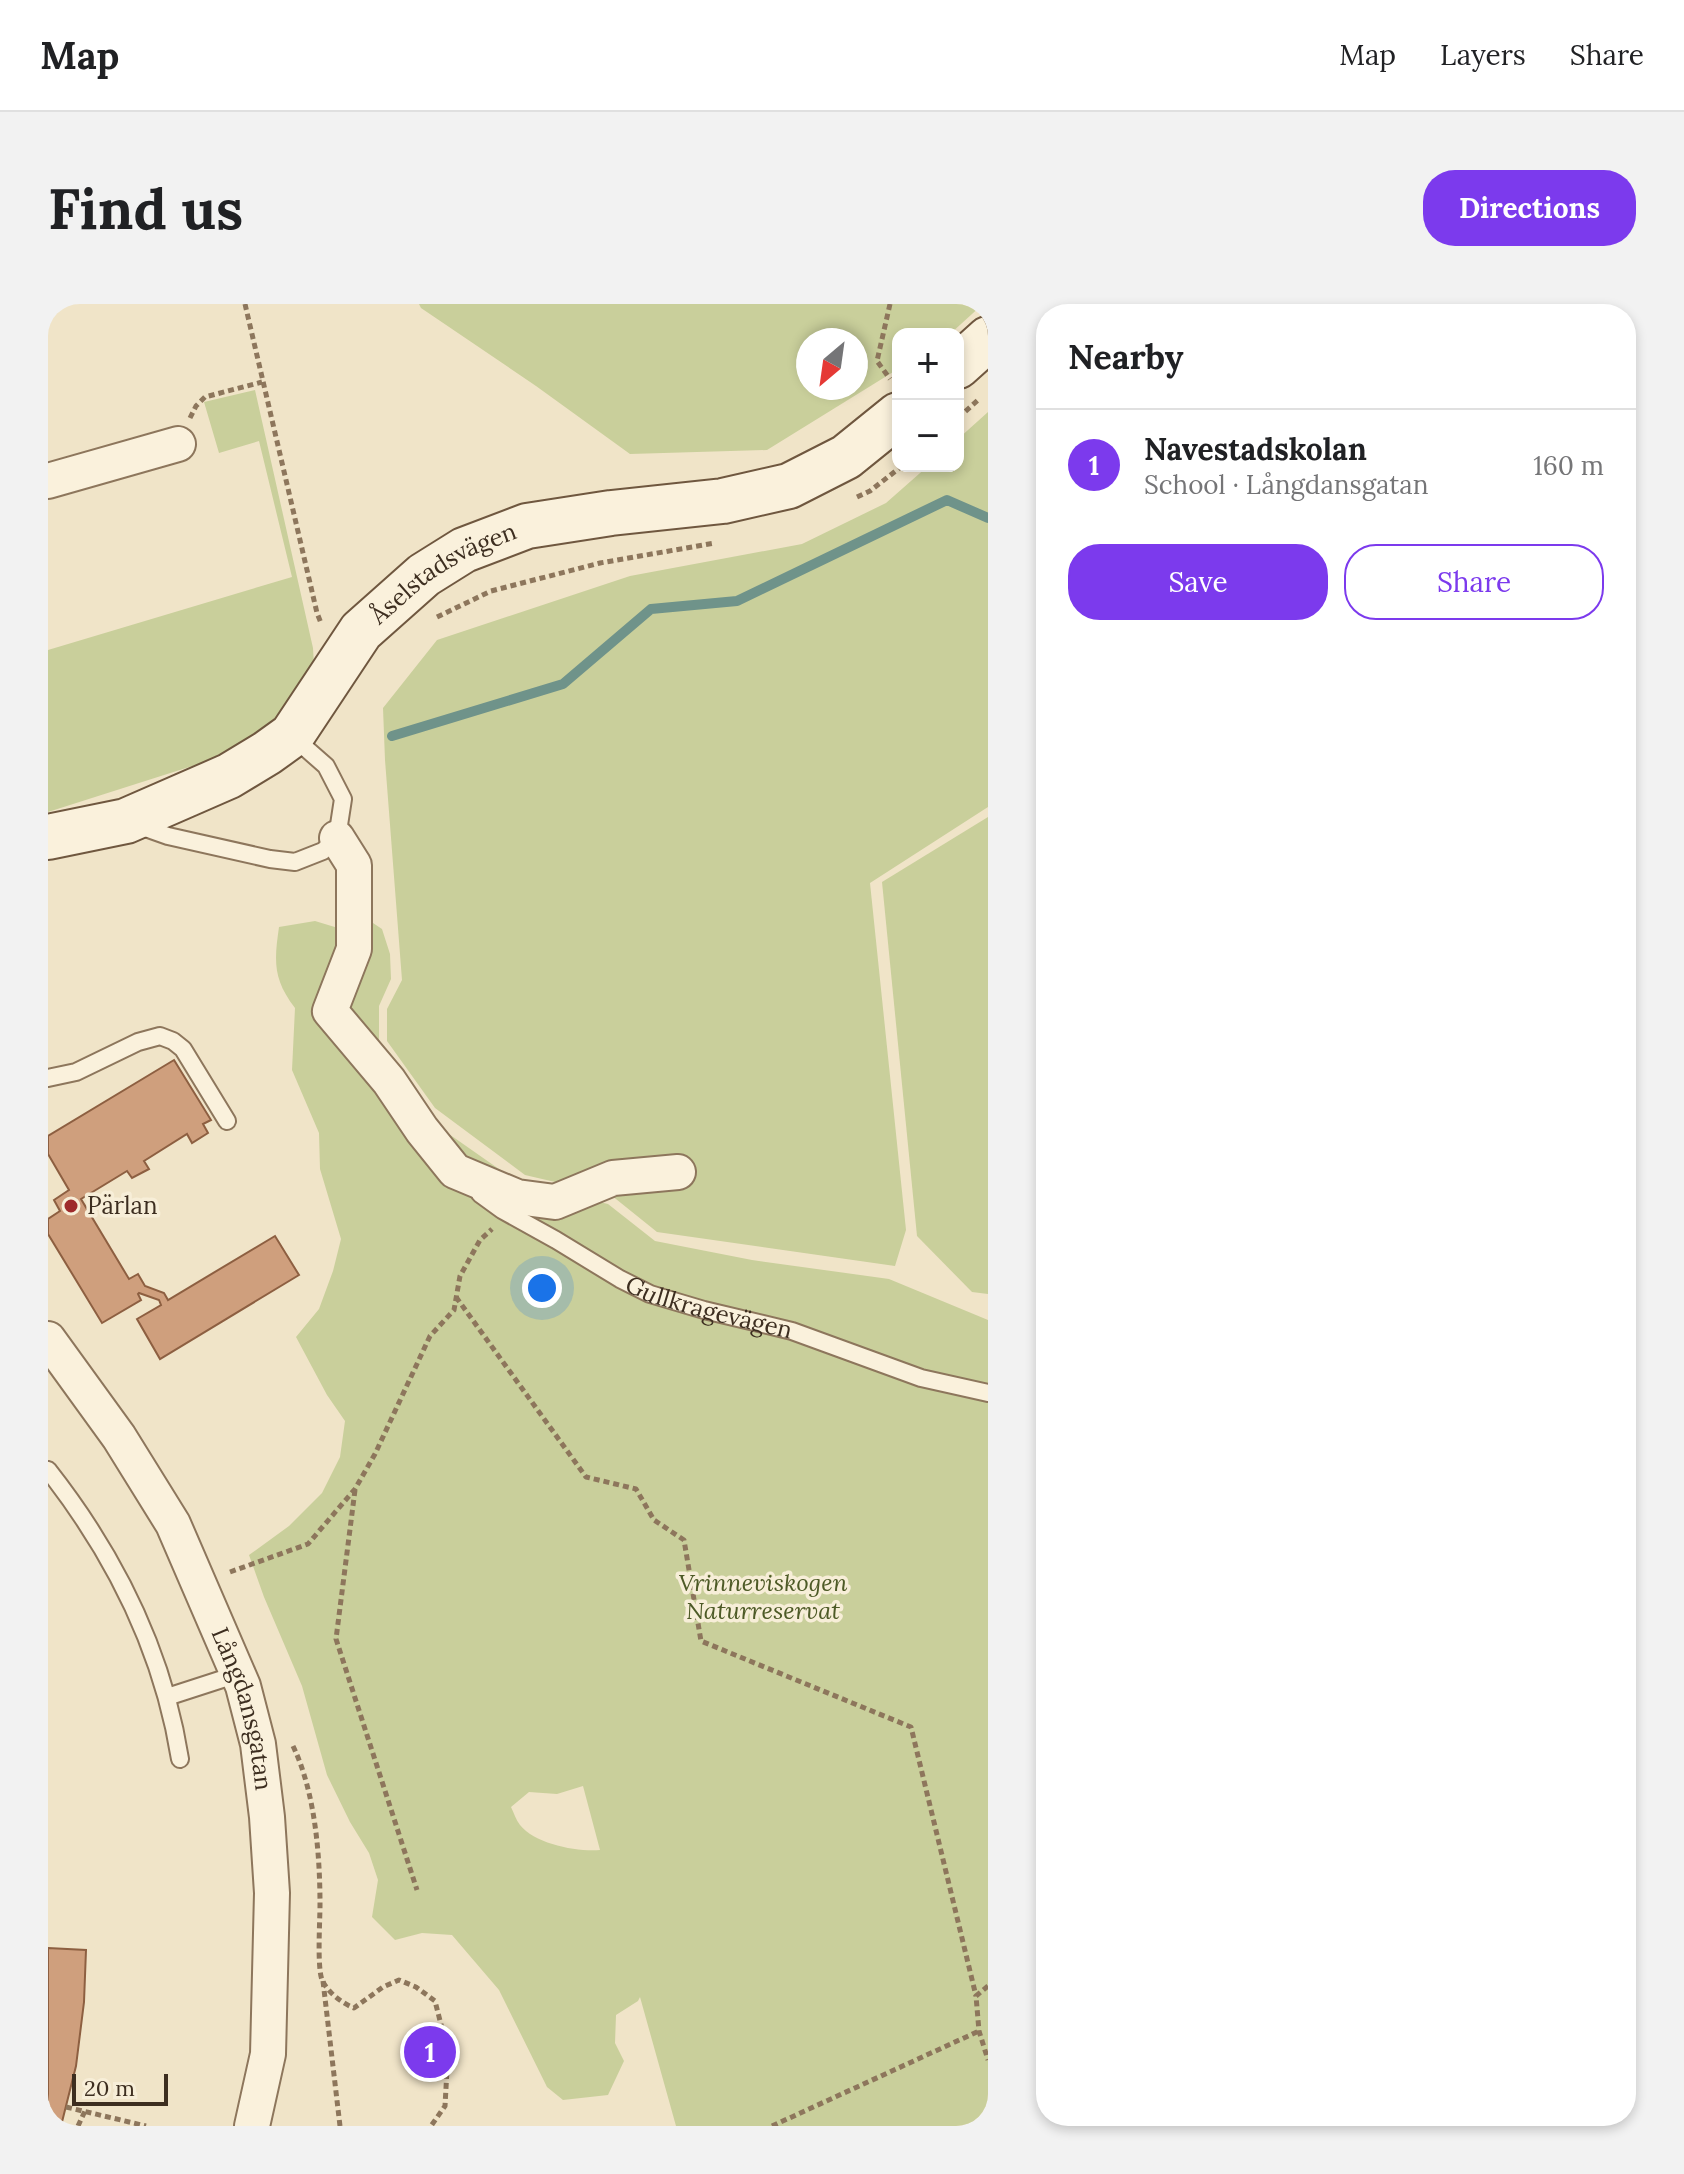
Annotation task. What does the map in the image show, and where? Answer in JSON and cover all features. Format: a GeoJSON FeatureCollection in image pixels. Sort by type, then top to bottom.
{"type":"FeatureCollection","features":[{"type":"Feature","properties":{"kind":"street"},"geometry":{"type":"LineString","coordinates":[[964,361],[988,339]]}},
{"type":"Feature","properties":{"kind":"street","name":"Åselstadsvägen"},"geometry":{"type":"LineString","coordinates":[[48,837],[126,821],[250,765],[292,735],[361,631],[424,575],[464,550],[527,526],[723,501],[789,486],[846,457],[893,400]]}},
{"type":"Feature","properties":{"kind":"street"},"geometry":{"type":"LineString","coordinates":[[48,481],[178,444]]}},
{"type":"Feature","properties":{"kind":"street","name":"Gullkragevägen"},"geometry":{"type":"LineString","coordinates":[[337,838],[354,865],[354,949],[330,1011],[389,1081],[455,1171],[517,1197],[555,1202],[613,1178],[678,1172]]}},
{"type":"Feature","properties":{"kind":"street","name":"Långdansgatan"},"geometry":{"type":"LineString","coordinates":[[48,1339],[119,1437],[173,1524],[243,1686],[258,1744],[272,1893],[268,2054],[252,2126]]}},
{"type":"Feature","properties":{"kind":"lane"},"geometry":{"type":"LineString","coordinates":[[126,821],[168,836],[228,851],[295,862],[323,851],[337,838],[343,799],[326,766],[292,735]]}},
{"type":"Feature","properties":{"kind":"lane"},"geometry":{"type":"LineString","coordinates":[[48,1078],[76,1072],[138,1042],[160,1036],[183,1049],[227,1121]]}},
{"type":"Feature","properties":{"kind":"lane","name":"Gullkragevägen"},"geometry":{"type":"LineString","coordinates":[[455,1171],[502,1210],[650,1294],[792,1331],[921,1378],[988,1393]]}},
{"type":"Feature","properties":{"kind":"lane"},"geometry":{"type":"LineString","coordinates":[[48,1470],[76,1506],[114,1568],[136,1613],[167,1697],[180,1759]]}},
{"type":"Feature","properties":{"kind":"lane"},"geometry":{"type":"LineString","coordinates":[[167,1697],[238,1674]]}},
{"type":"Feature","properties":{"kind":"path"},"geometry":{"type":"LineString","coordinates":[[245,304],[317,613],[339,664]]}},
{"type":"Feature","properties":{"kind":"path"},"geometry":{"type":"LineString","coordinates":[[890,304],[877,361],[892,391]]}},
{"type":"Feature","properties":{"kind":"path"},"geometry":{"type":"LineString","coordinates":[[178,444],[196,406],[205,397],[262,382]]}},
{"type":"Feature","properties":{"kind":"path"},"geometry":{"type":"LineString","coordinates":[[964,413],[988,391]]}},
{"type":"Feature","properties":{"kind":"path"},"geometry":{"type":"LineString","coordinates":[[856,498],[894,472]]}},
{"type":"Feature","properties":{"kind":"path"},"geometry":{"type":"LineString","coordinates":[[435,618],[491,591],[600,563],[727,540]]}},
{"type":"Feature","properties":{"kind":"path"},"geometry":{"type":"LineString","coordinates":[[225,1574],[308,1544],[355,1489],[375,1454],[430,1336],[454,1310],[460,1276],[480,1240],[491,1229],[503,1227]]}},
{"type":"Feature","properties":{"kind":"path"},"geometry":{"type":"LineString","coordinates":[[456,1297],[586,1477],[636,1489],[654,1520],[684,1540],[701,1641],[911,1727],[976,1996],[979,2031],[988,2060]]}},
{"type":"Feature","properties":{"kind":"path"},"geometry":{"type":"LineString","coordinates":[[355,1489],[336,1639],[417,1890]]}},
{"type":"Feature","properties":{"kind":"path"},"geometry":{"type":"LineString","coordinates":[[289,1738],[302,1766],[313,1814],[320,1886],[322,1980],[340,2126]]}},
{"type":"Feature","properties":{"kind":"path"},"geometry":{"type":"LineString","coordinates":[[322,1980],[340,2002],[354,2008],[383,1987],[399,1980],[416,1987],[435,2001],[448,2052],[445,2106],[431,2126]]}},
{"type":"Feature","properties":{"kind":"path"},"geometry":{"type":"LineString","coordinates":[[976,1996],[988,1986]]}},
{"type":"Feature","properties":{"kind":"path"},"geometry":{"type":"LineString","coordinates":[[772,2126],[979,2031]]}},
{"type":"Feature","properties":{"kind":"path"},"geometry":{"type":"LineString","coordinates":[[66,2107],[146,2126]]}},
{"type":"Feature","properties":{"kind":"path"},"geometry":{"type":"LineString","coordinates":[[78,2126],[85,2111]]}},
{"type":"Feature","properties":{"kind":"green space"},"geometry":{"type":"Polygon","coordinates":[[[419,304],[983,304],[957,328],[892,328],[892,373],[868,388],[868,328],[796,328],[796,400],[848,400],[767,450],[630,454],[419,304]]]}},
{"type":"Feature","properties":{"kind":"green space"},"geometry":{"type":"Polygon","coordinates":[[[255,390],[313,648],[314,665],[283,713],[247,740],[208,761],[48,812],[48,650],[292,577],[259,441],[219,453],[204,402],[255,390]]]}},
{"type":"Feature","properties":{"kind":"green space"},"geometry":{"type":"Polygon","coordinates":[[[988,412],[988,807],[870,883],[906,1230],[895,1266],[657,1232],[611,1195],[525,1175],[435,1108],[387,1041],[387,1009],[402,980],[383,708],[437,640],[630,576],[802,544],[886,503],[921,472],[964,472],[964,434],[988,412]]]}},
{"type":"Feature","properties":{"kind":"green space"},"geometry":{"type":"Polygon","coordinates":[[[988,817],[988,1294],[972,1292],[917,1236],[882,882],[988,817]]]}},
{"type":"Feature","properties":{"kind":"green space","name":"Vrinneviskogen Naturreservat"},"geometry":{"type":"Polygon","coordinates":[[[367,919],[382,929],[390,954],[391,979],[379,1006],[379,1046],[426,1118],[519,1183],[608,1204],[655,1241],[752,1260],[889,1279],[988,1320],[988,2126],[676,2126],[640,1997],[616,2015],[615,2043],[624,2061],[608,2095],[563,2100],[547,2087],[499,1990],[452,1935],[422,1933],[395,1940],[372,1917],[378,1880],[369,1853],[327,1775],[302,1686],[249,1555],[289,1526],[322,1493],[340,1457],[345,1421],[327,1395],[296,1337],[319,1309],[341,1239],[320,1169],[319,1133],[292,1070],[295,1008],[279,979],[276,960],[279,927],[315,921],[338,928],[367,919]],[[583,1786],[557,1794],[529,1792],[511,1807],[527,1832],[546,1842],[580,1850],[600,1850],[583,1786]]]}},
{"type":"Feature","properties":{"kind":"building","name":"Pärlan"},"geometry":{"type":"Polygon","coordinates":[[[174,1060],[211,1120],[203,1124],[208,1133],[192,1143],[187,1134],[144,1161],[149,1169],[132,1178],[127,1171],[81,1199],[129,1279],[138,1274],[145,1286],[164,1293],[168,1300],[275,1236],[299,1275],[160,1359],[137,1319],[161,1305],[159,1300],[139,1293],[141,1300],[102,1323],[48,1234],[48,1219],[60,1211],[54,1200],[69,1190],[48,1154],[48,1136],[174,1060]]]}},
{"type":"Feature","properties":{"kind":"building"},"geometry":{"type":"Polygon","coordinates":[[[48,1948],[86,1950],[84,2002],[76,2066],[61,2126],[48,2126],[48,1948]]]}},
{"type":"Feature","properties":{"kind":"waterway"},"geometry":{"type":"LineString","coordinates":[[392,736],[563,684],[651,609],[737,601],[947,500],[988,518]]}},
{"type":"Feature","properties":{"kind":"place","name":"Pärlan"},"geometry":{"type":"Point","coordinates":[71,1206]}},
{"type":"Feature","properties":{"kind":"place","name":"Navestadskolan"},"geometry":{"type":"Point","coordinates":[430,2052]}}]}
